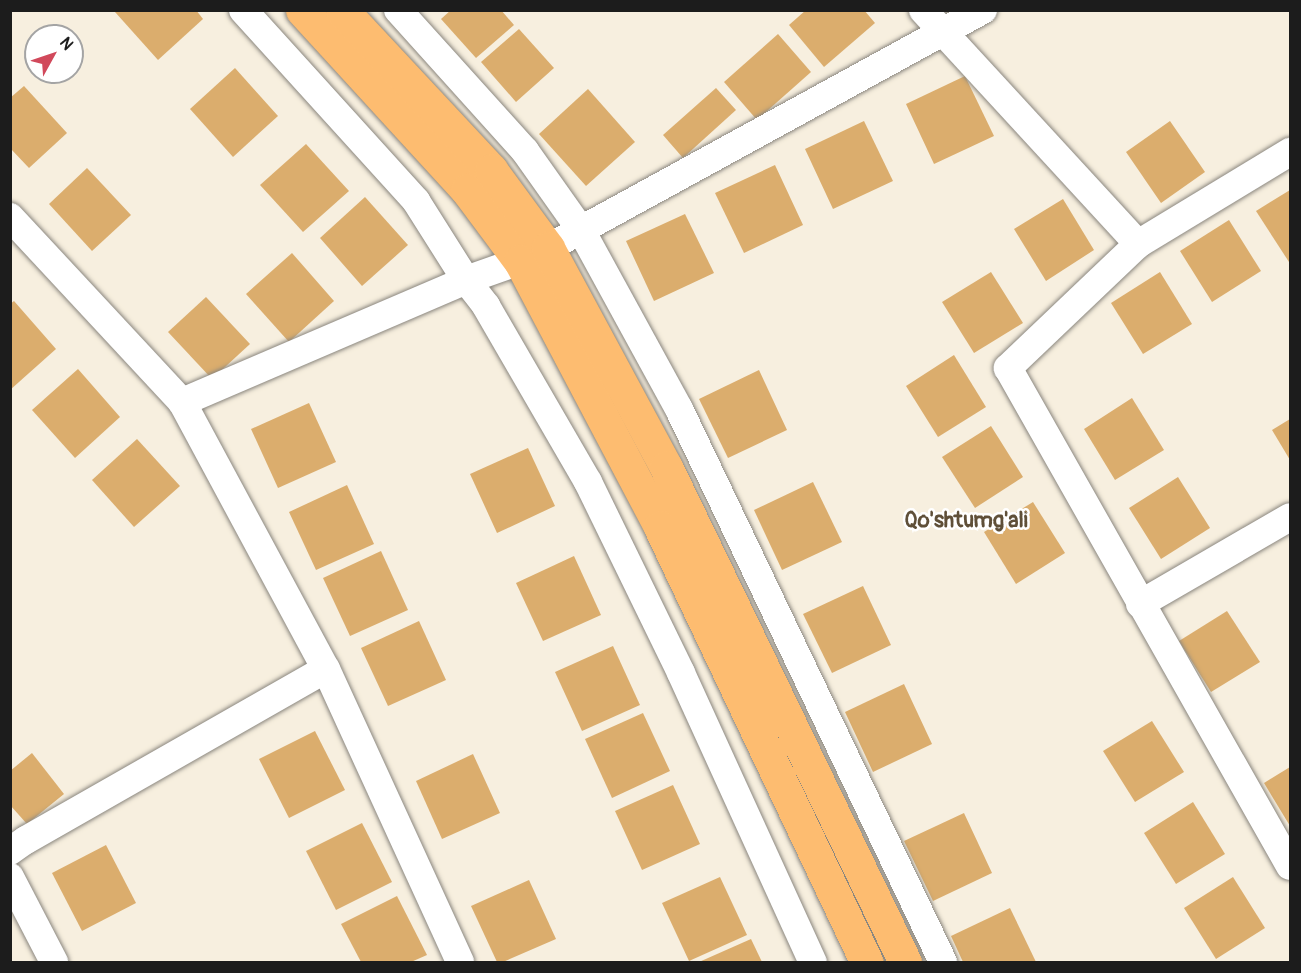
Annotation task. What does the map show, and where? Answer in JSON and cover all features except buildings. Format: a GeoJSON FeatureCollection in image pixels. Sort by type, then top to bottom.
{"type":"FeatureCollection","features":[{"type":"Feature","properties":{"kind":"main road"},"geometry":{"type":"LineString","coordinates":[[302,10],[467,190],[534,255],[666,467],[905,963]]}},
{"type":"Feature","properties":{"kind":"main road"},"geometry":{"type":"LineString","coordinates":[[342,10],[491,170],[534,255],[867,963]]}},
{"type":"Feature","properties":{"kind":"street"},"geometry":{"type":"LineString","coordinates":[[243,10],[416,201],[466,280],[486,306],[588,482],[681,673],[813,963]]}},
{"type":"Feature","properties":{"kind":"street"},"geometry":{"type":"LineString","coordinates":[[398,10],[525,151],[581,230],[678,409],[943,963]]}},
{"type":"Feature","properties":{"kind":"street"},"geometry":{"type":"LineString","coordinates":[[923,10],[1138,244]]}},
{"type":"Feature","properties":{"kind":"street"},"geometry":{"type":"LineString","coordinates":[[182,402],[466,280],[534,255],[983,10]]}},
{"type":"Feature","properties":{"kind":"street"},"geometry":{"type":"LineString","coordinates":[[1290,152],[1138,244],[1008,368],[1290,866]]}},
{"type":"Feature","properties":{"kind":"street"},"geometry":{"type":"LineString","coordinates":[[10,217],[182,402],[326,669],[460,963]]}},
{"type":"Feature","properties":{"kind":"street"},"geometry":{"type":"LineString","coordinates":[[1140,604],[1290,518]]}},
{"type":"Feature","properties":{"kind":"street"},"geometry":{"type":"LineString","coordinates":[[10,851],[326,669]]}},
{"type":"Feature","properties":{"kind":"street"},"geometry":{"type":"LineString","coordinates":[[10,877],[54,963]]}},
{"type":"Feature","properties":{"kind":"district","name":"Qo'shtumg'ali"},"geometry":{"type":"Point","coordinates":[966,521]}}]}
